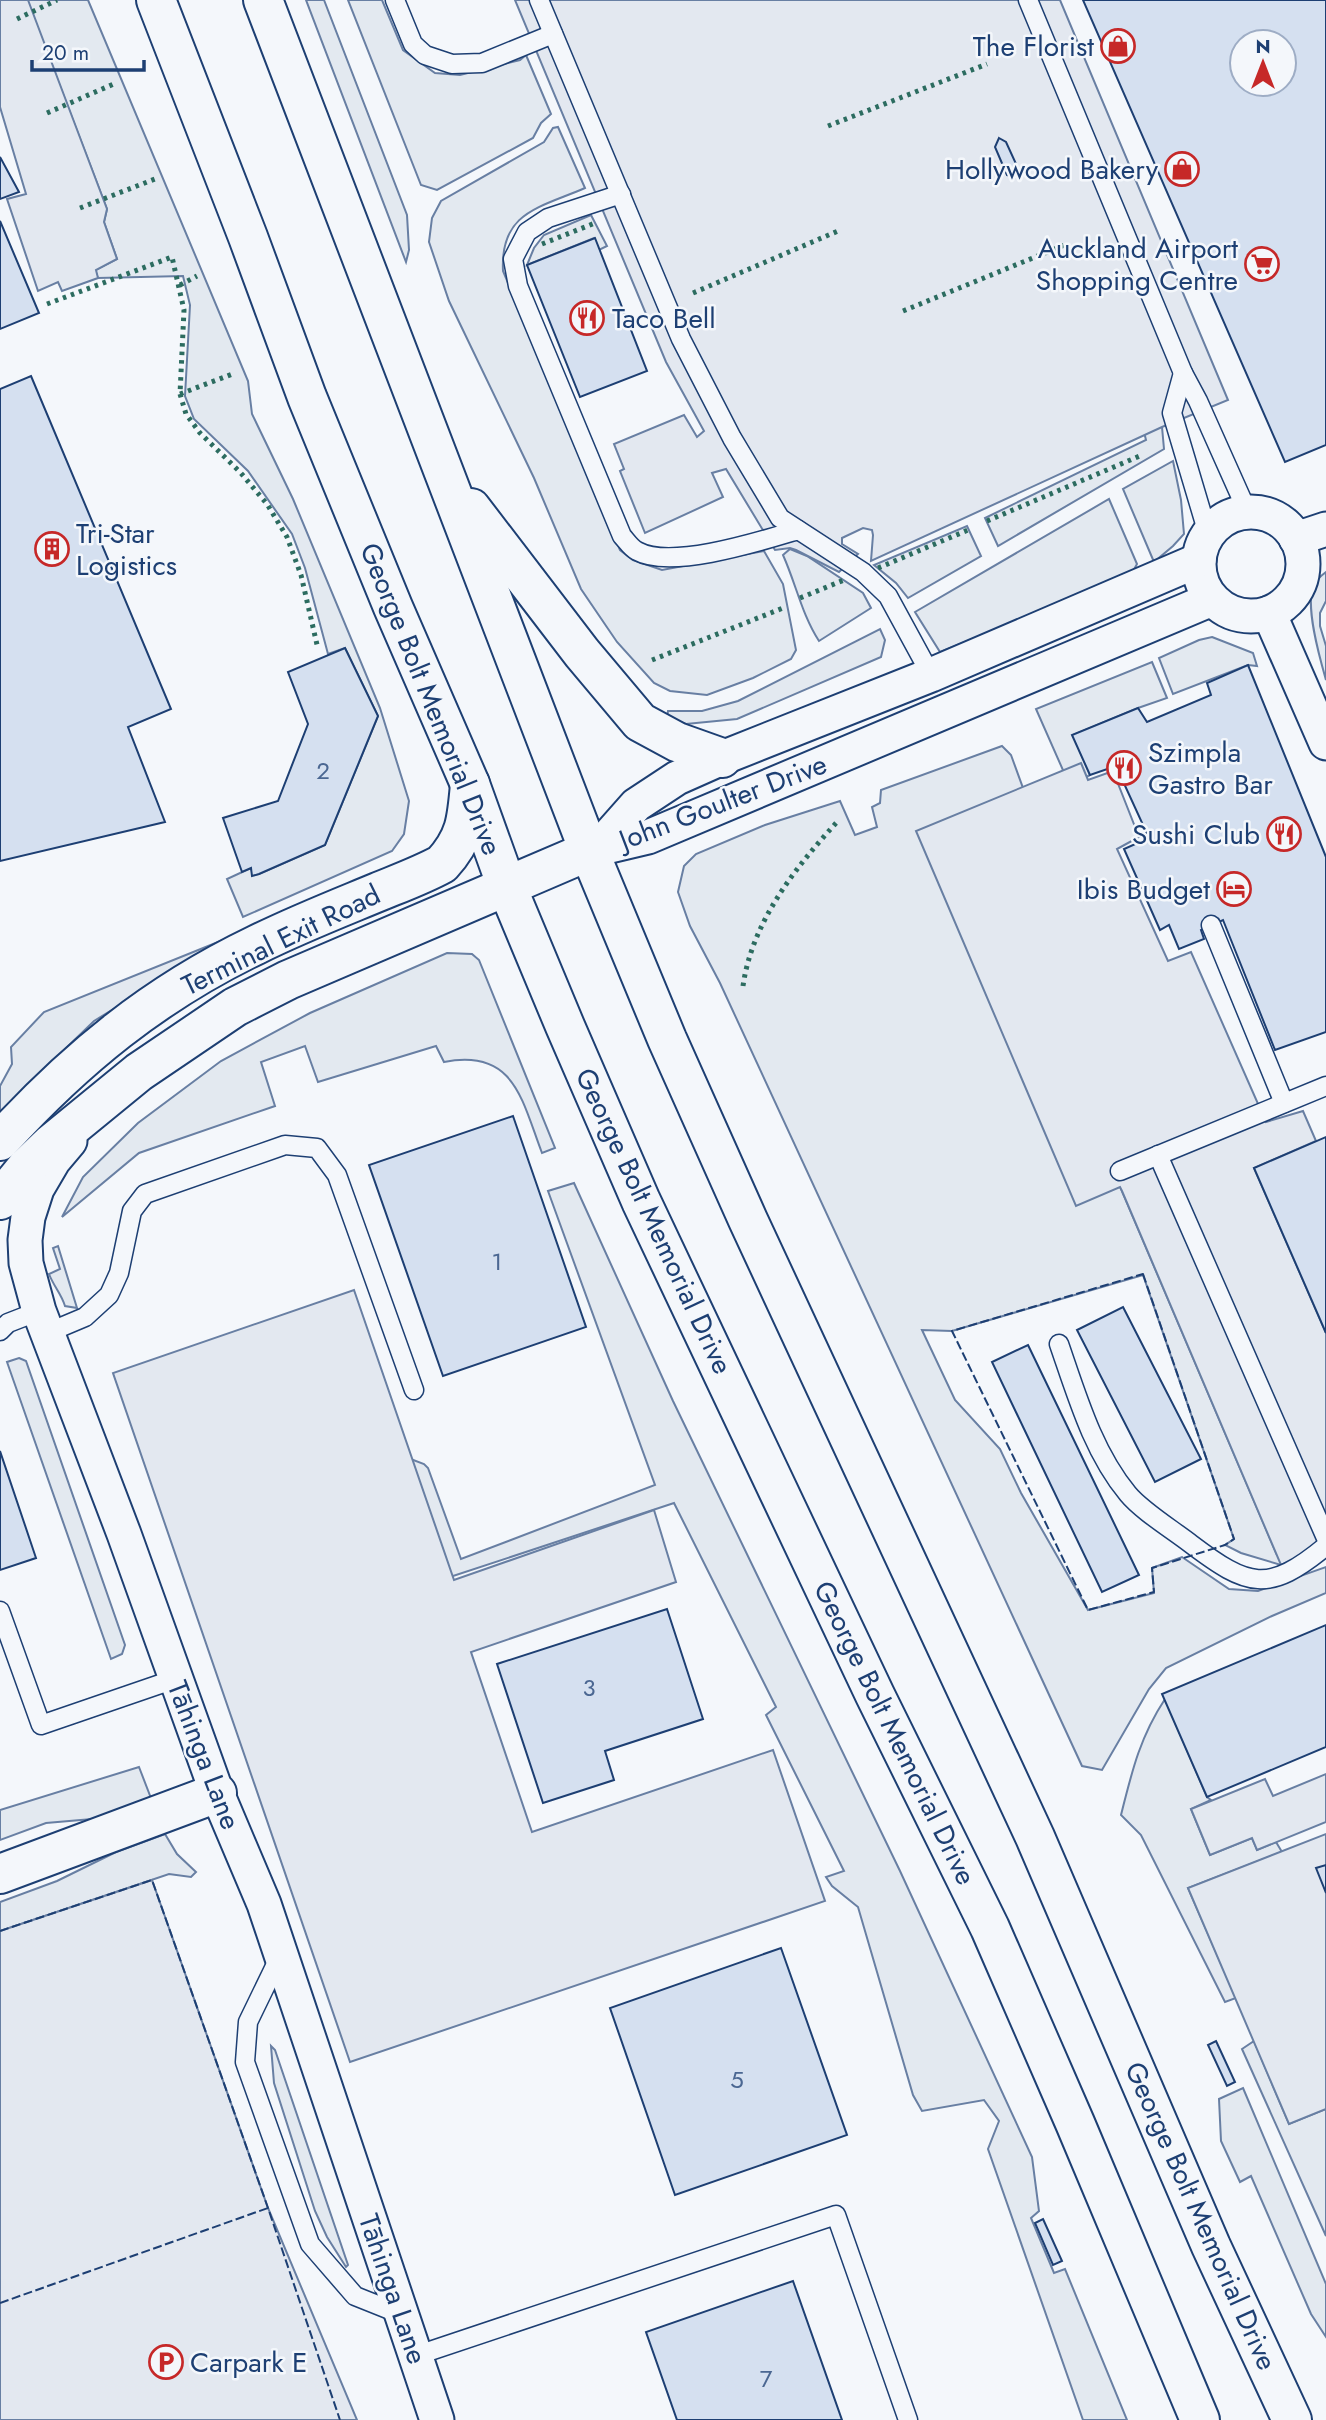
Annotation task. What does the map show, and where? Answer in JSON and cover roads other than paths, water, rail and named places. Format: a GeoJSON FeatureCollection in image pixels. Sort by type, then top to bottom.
{"type":"FeatureCollection","features":[{"type":"Feature","properties":{"kind":"main road","name":"George Bolt Memorial Drive"},"geometry":{"type":"LineString","coordinates":[[156,0],[307,397],[470,785],[507,887],[642,1201],[875,1695],[990,1928],[1200,2420]]}},
{"type":"Feature","properties":{"kind":"main road","name":"George Bolt Memorial Drive"},"geometry":{"type":"LineString","coordinates":[[263,0],[589,851],[667,1039],[748,1220],[1035,1837],[1211,2246],[1292,2420]]}},
{"type":"Feature","properties":{"kind":"main road"},"geometry":{"type":"LineString","coordinates":[[446,476],[582,653],[640,722],[677,742],[722,758]]}},
{"type":"Feature","properties":{"kind":"main road","name":"Terminal Exit Road"},"geometry":{"type":"LineString","coordinates":[[0,1141],[65,1073],[114,1032],[208,969],[257,944],[442,864],[464,831],[470,785]]}},
{"type":"Feature","properties":{"kind":"main road","name":"Terminal Exit Road"},"geometry":{"type":"LineString","coordinates":[[0,1200],[26,1168],[51,1144],[139,1072],[235,1007],[288,980],[589,851]]}},
{"type":"Feature","properties":{"kind":"main road"},"geometry":{"type":"LineString","coordinates":[[0,1874],[217,1793]]}},
{"type":"Feature","properties":{"kind":"street"},"geometry":{"type":"LineString","coordinates":[[1248,513],[1262,513],[1276,518],[1287,527],[1311,534],[1301,552],[1303,567],[1300,582],[1293,595],[1283,606],[1269,613],[1253,616],[1236,615],[1220,607],[1208,594],[1200,578],[1203,547],[1219,523],[1232,516],[1248,513]]}},
{"type":"Feature","properties":{"kind":"street","name":"John Goulter Drive"},"geometry":{"type":"LineString","coordinates":[[589,851],[605,840],[625,816],[661,787],[722,758],[932,675],[1203,547]]}},
{"type":"Feature","properties":{"kind":"street","name":"John Goulter Drive"},"geometry":{"type":"LineString","coordinates":[[589,851],[648,837],[1213,599]]}},
{"type":"Feature","properties":{"kind":"street"},"geometry":{"type":"LineString","coordinates":[[1269,613],[1326,743]]}},
{"type":"Feature","properties":{"kind":"street","name":"Tāhinga Lane"},"geometry":{"type":"LineString","coordinates":[[100,1104],[54,1160],[37,1189],[28,1217],[26,1263],[43,1322],[124,1534],[217,1793],[264,1904],[437,2420]]}},
{"type":"Feature","properties":{"kind":"lane"},"geometry":{"type":"LineString","coordinates":[[395,0],[413,44],[425,55],[452,64],[482,63],[553,34]]}},
{"type":"Feature","properties":{"kind":"lane"},"geometry":{"type":"LineString","coordinates":[[539,0],[681,339],[733,438],[780,518],[863,572],[888,596],[932,675]]}},
{"type":"Feature","properties":{"kind":"lane"},"geometry":{"type":"LineString","coordinates":[[1028,0],[1183,373],[1248,513]]}},
{"type":"Feature","properties":{"kind":"lane"},"geometry":{"type":"LineString","coordinates":[[621,194],[548,218],[527,232],[513,259],[518,286],[622,536],[636,551],[665,558],[738,548],[798,530]]}},
{"type":"Feature","properties":{"kind":"lane"},"geometry":{"type":"LineString","coordinates":[[1183,373],[1172,413],[1203,547]]}},
{"type":"Feature","properties":{"kind":"lane"},"geometry":{"type":"LineString","coordinates":[[1211,925],[1284,1103]]}},
{"type":"Feature","properties":{"kind":"lane"},"geometry":{"type":"LineString","coordinates":[[1120,1171],[1326,1086]]}},
{"type":"Feature","properties":{"kind":"lane"},"geometry":{"type":"LineString","coordinates":[[0,1331],[8,1323],[85,1317],[109,1296],[119,1273],[132,1211],[145,1194],[285,1145],[317,1148],[337,1175],[414,1390]]}},
{"type":"Feature","properties":{"kind":"lane"},"geometry":{"type":"LineString","coordinates":[[1158,1155],[1326,1538]]}},
{"type":"Feature","properties":{"kind":"lane"},"geometry":{"type":"LineString","coordinates":[[1059,1344],[1086,1421],[1129,1496],[1223,1568],[1238,1576],[1258,1581],[1284,1575],[1304,1564],[1326,1546]]}},
{"type":"Feature","properties":{"kind":"lane"},"geometry":{"type":"LineString","coordinates":[[0,1611],[41,1725],[175,1679]]}},
{"type":"Feature","properties":{"kind":"lane"},"geometry":{"type":"LineString","coordinates":[[281,1954],[247,2022],[244,2062],[310,2244],[355,2296],[400,2314]]}},
{"type":"Feature","properties":{"kind":"lane"},"geometry":{"type":"LineString","coordinates":[[415,2356],[836,2215],[908,2420]]}},
{"type":"Feature","properties":{"kind":"place","name":"The Florist"},"geometry":{"type":"Point","coordinates":[1118,46]}},
{"type":"Feature","properties":{"kind":"place","name":"Hollywood Bakery"},"geometry":{"type":"Point","coordinates":[1182,169]}},
{"type":"Feature","properties":{"kind":"place","name":"Auckland Airport Shopping Centre"},"geometry":{"type":"Point","coordinates":[1262,264]}},
{"type":"Feature","properties":{"kind":"place","name":"Taco Bell"},"geometry":{"type":"Point","coordinates":[587,318]}},
{"type":"Feature","properties":{"kind":"place","name":"Tri-Star Logistics"},"geometry":{"type":"Point","coordinates":[52,549]}},
{"type":"Feature","properties":{"kind":"place","name":"Szimpla Gastro Bar"},"geometry":{"type":"Point","coordinates":[1124,768]}},
{"type":"Feature","properties":{"kind":"place","name":"Sushi Club"},"geometry":{"type":"Point","coordinates":[1284,834]}},
{"type":"Feature","properties":{"kind":"place","name":"Ibis Budget"},"geometry":{"type":"Point","coordinates":[1234,889]}},
{"type":"Feature","properties":{"kind":"place","name":"Carpark E"},"geometry":{"type":"Point","coordinates":[166,2362]}}]}
